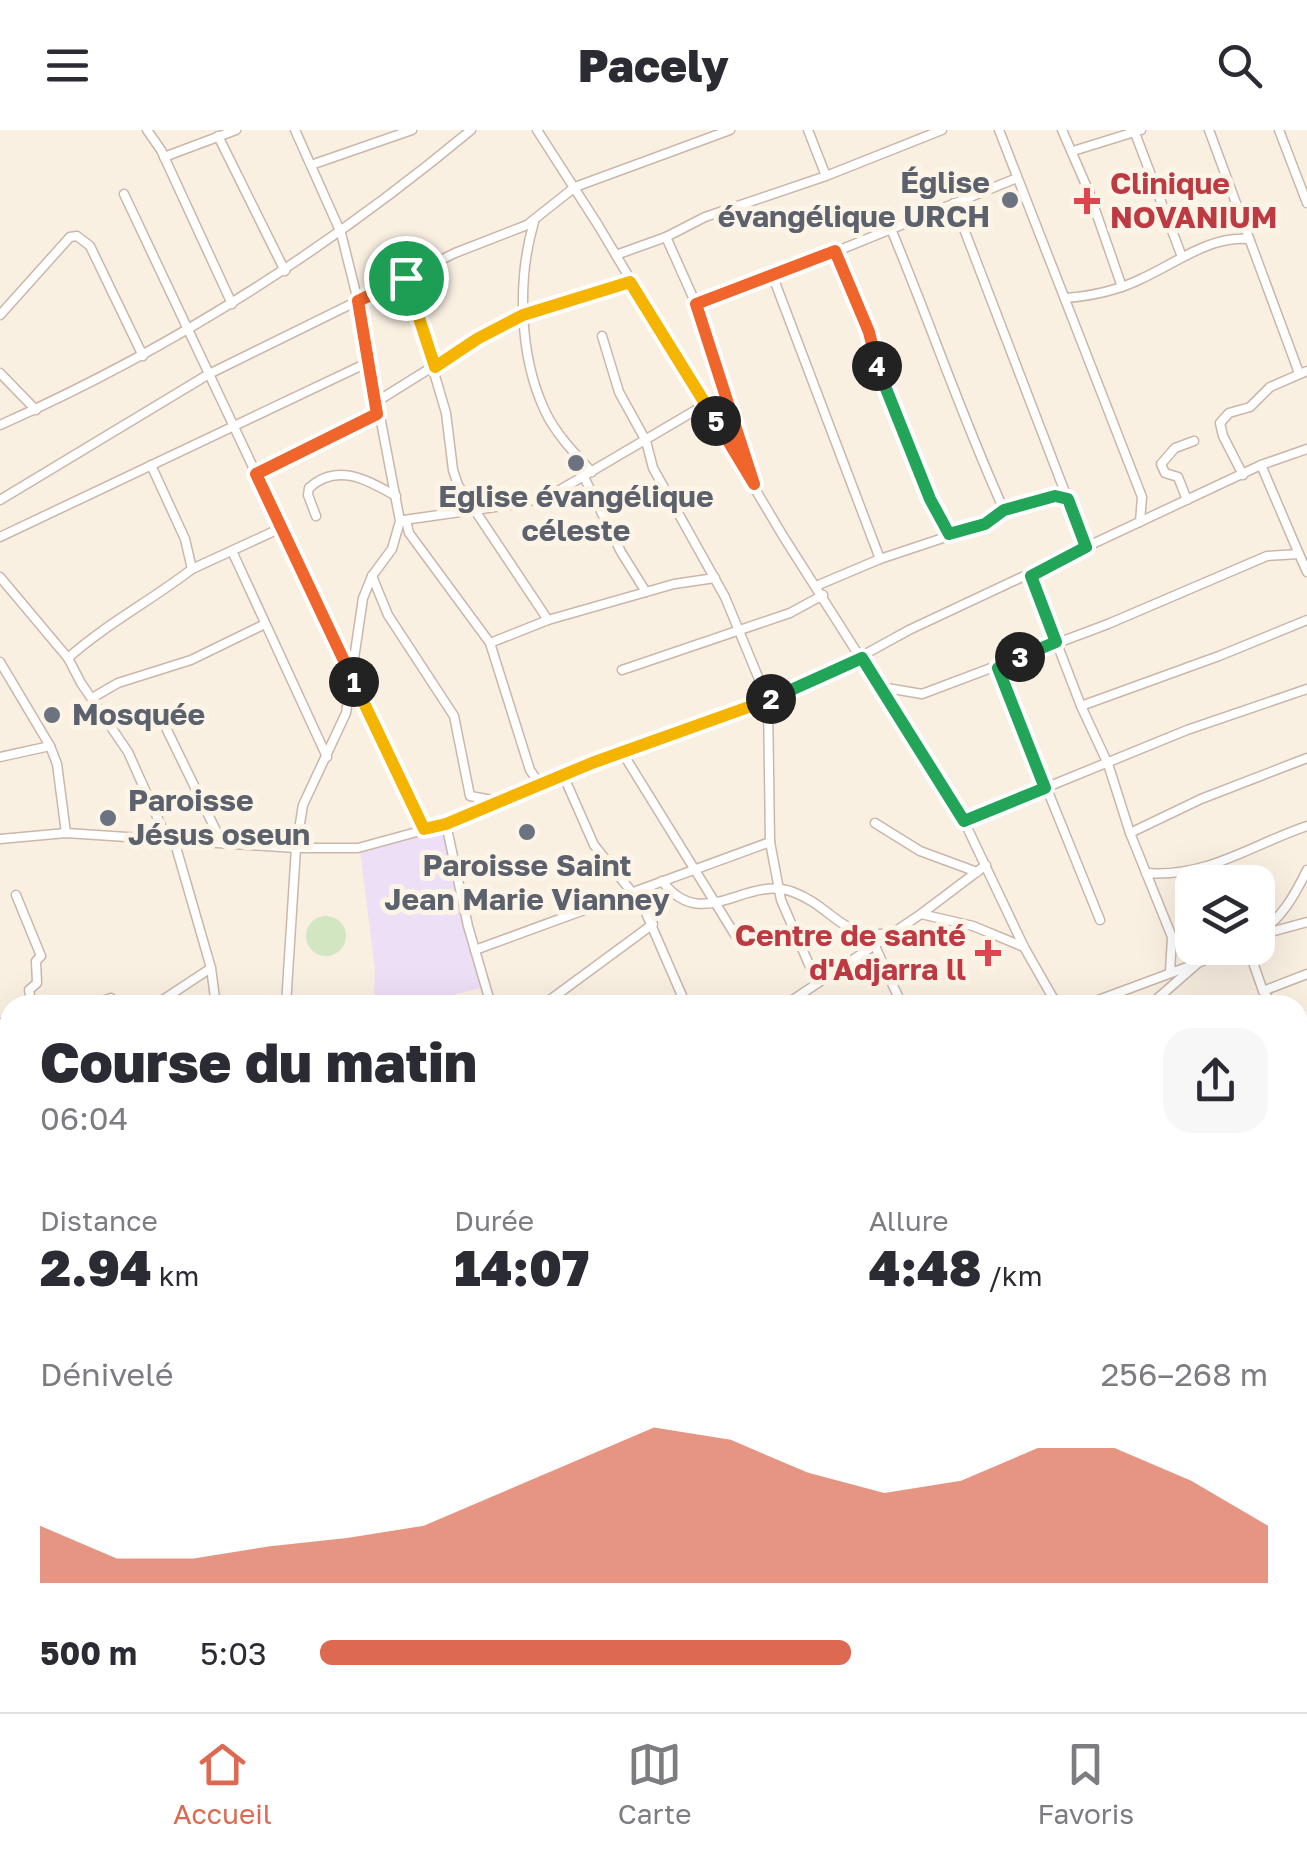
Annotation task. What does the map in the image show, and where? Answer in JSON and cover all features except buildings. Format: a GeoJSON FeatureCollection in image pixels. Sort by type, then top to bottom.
{"type":"FeatureCollection","features":[{"type":"Feature","properties":{"kind":"street"},"geometry":{"type":"LineString","coordinates":[[146,130],[164,156],[232,304]]}},
{"type":"Feature","properties":{"kind":"street"},"geometry":{"type":"LineString","coordinates":[[164,156],[236,130]]}},
{"type":"Feature","properties":{"kind":"street"},"geometry":{"type":"LineString","coordinates":[[295,130],[342,233],[377,414],[403,520],[490,644],[530,770],[541,786]]}},
{"type":"Feature","properties":{"kind":"street"},"geometry":{"type":"LineString","coordinates":[[311,165],[412,130]]}},
{"type":"Feature","properties":{"kind":"street"},"geometry":{"type":"LineString","coordinates":[[0,426],[143,356],[285,271],[342,233],[472,130]]}},
{"type":"Feature","properties":{"kind":"street"},"geometry":{"type":"LineString","coordinates":[[539,130],[783,536],[964,821],[1051,995]]}},
{"type":"Feature","properties":{"kind":"street"},"geometry":{"type":"LineString","coordinates":[[0,500],[208,374],[455,253],[535,220],[575,188],[730,130]]}},
{"type":"Feature","properties":{"kind":"street"},"geometry":{"type":"LineString","coordinates":[[808,130],[826,176]]}},
{"type":"Feature","properties":{"kind":"street"},"geometry":{"type":"LineString","coordinates":[[616,255],[740,204],[826,176],[942,130]]}},
{"type":"Feature","properties":{"kind":"street"},"geometry":{"type":"LineString","coordinates":[[999,130],[1142,497],[1140,522]]}},
{"type":"Feature","properties":{"kind":"street"},"geometry":{"type":"LineString","coordinates":[[1062,130],[1122,287]]}},
{"type":"Feature","properties":{"kind":"street"},"geometry":{"type":"LineString","coordinates":[[1209,130],[1247,239],[1303,372],[1270,387],[1250,406],[1229,413],[1220,423],[1244,475]]}},
{"type":"Feature","properties":{"kind":"street"},"geometry":{"type":"LineString","coordinates":[[1279,130],[1307,202]]}},
{"type":"Feature","properties":{"kind":"street"},"geometry":{"type":"LineString","coordinates":[[1073,151],[1138,131],[1182,257]]}},
{"type":"Feature","properties":{"kind":"street"},"geometry":{"type":"LineString","coordinates":[[218,136],[285,271]]}},
{"type":"Feature","properties":{"kind":"street"},"geometry":{"type":"LineString","coordinates":[[696,304],[1017,178]]}},
{"type":"Feature","properties":{"kind":"street"},"geometry":{"type":"LineString","coordinates":[[124,194],[424,829]]}},
{"type":"Feature","properties":{"kind":"street"},"geometry":{"type":"LineString","coordinates":[[954,203],[1086,547]]}},
{"type":"Feature","properties":{"kind":"street"},"geometry":{"type":"LineString","coordinates":[[535,220],[528,244],[523,315],[538,395],[546,416],[588,474],[622,552],[646,592]]}},
{"type":"Feature","properties":{"kind":"street"},"geometry":{"type":"LineString","coordinates":[[1232,238],[1242,225]]}},
{"type":"Feature","properties":{"kind":"street"},"geometry":{"type":"LineString","coordinates":[[890,228],[974,444],[1004,510]]}},
{"type":"Feature","properties":{"kind":"street"},"geometry":{"type":"LineString","coordinates":[[0,316],[76,236],[90,246],[143,356]]}},
{"type":"Feature","properties":{"kind":"street"},"geometry":{"type":"LineString","coordinates":[[666,236],[696,304],[754,484]]}},
{"type":"Feature","properties":{"kind":"street"},"geometry":{"type":"LineString","coordinates":[[1066,298],[1122,287],[1182,257],[1232,238],[1247,239]]}},
{"type":"Feature","properties":{"kind":"street"},"geometry":{"type":"LineString","coordinates":[[835,251],[869,332],[881,379],[930,499],[949,534]]}},
{"type":"Feature","properties":{"kind":"street"},"geometry":{"type":"LineString","coordinates":[[772,276],[880,559]]}},
{"type":"Feature","properties":{"kind":"street"},"geometry":{"type":"LineString","coordinates":[[406,278],[435,367],[453,470],[472,510],[548,620]]}},
{"type":"Feature","properties":{"kind":"street"},"geometry":{"type":"LineString","coordinates":[[376,402],[523,315],[630,282]]}},
{"type":"Feature","properties":{"kind":"street"},"geometry":{"type":"LineString","coordinates":[[602,336],[619,392],[646,441],[653,468],[716,578],[768,701],[770,842],[778,888],[818,983]]}},
{"type":"Feature","properties":{"kind":"street"},"geometry":{"type":"LineString","coordinates":[[0,537],[370,362]]}},
{"type":"Feature","properties":{"kind":"street"},"geometry":{"type":"LineString","coordinates":[[0,373],[36,410]]}},
{"type":"Feature","properties":{"kind":"street"},"geometry":{"type":"LineString","coordinates":[[403,520],[544,498],[706,404]]}},
{"type":"Feature","properties":{"kind":"street"},"geometry":{"type":"LineString","coordinates":[[256,474],[377,414]]}},
{"type":"Feature","properties":{"kind":"street"},"geometry":{"type":"LineString","coordinates":[[1188,500],[1178,477],[1165,473],[1162,464],[1176,448],[1194,441]]}},
{"type":"Feature","properties":{"kind":"street"},"geometry":{"type":"LineString","coordinates":[[0,839],[66,833],[296,848],[358,848],[446,824],[622,752],[768,701],[1086,547],[1307,448]]}},
{"type":"Feature","properties":{"kind":"street"},"geometry":{"type":"LineString","coordinates":[[151,466],[185,539],[192,569]]}},
{"type":"Feature","properties":{"kind":"street"},"geometry":{"type":"LineString","coordinates":[[1262,466],[1307,572]]}},
{"type":"Feature","properties":{"kind":"street"},"geometry":{"type":"LineString","coordinates":[[316,516],[309,488],[336,474],[348,474],[397,496]]}},
{"type":"Feature","properties":{"kind":"street"},"geometry":{"type":"LineString","coordinates":[[816,586],[880,559],[985,524],[1004,510],[1055,496],[1068,499]]}},
{"type":"Feature","properties":{"kind":"street"},"geometry":{"type":"LineString","coordinates":[[1142,497],[1162,512]]}},
{"type":"Feature","properties":{"kind":"street"},"geometry":{"type":"LineString","coordinates":[[287,995],[296,848],[303,805],[346,713],[364,598],[372,576],[392,549],[403,520]]}},
{"type":"Feature","properties":{"kind":"street"},"geometry":{"type":"LineString","coordinates":[[68,658],[192,569],[282,528]]}},
{"type":"Feature","properties":{"kind":"street"},"geometry":{"type":"LineString","coordinates":[[232,550],[327,757]]}},
{"type":"Feature","properties":{"kind":"street"},"geometry":{"type":"LineString","coordinates":[[881,687],[922,694],[1108,624],[1267,556],[1298,554]]}},
{"type":"Feature","properties":{"kind":"street"},"geometry":{"type":"LineString","coordinates":[[372,576],[388,616],[454,716],[470,796],[504,802]]}},
{"type":"Feature","properties":{"kind":"street"},"geometry":{"type":"LineString","coordinates":[[1031,576],[1081,706],[1108,764],[1130,833],[1173,941],[1170,972]]}},
{"type":"Feature","properties":{"kind":"street"},"geometry":{"type":"LineString","coordinates":[[0,577],[68,658],[128,752],[171,839],[211,968],[215,995]]}},
{"type":"Feature","properties":{"kind":"street"},"geometry":{"type":"LineString","coordinates":[[490,644],[548,620],[646,592],[716,578]]}},
{"type":"Feature","properties":{"kind":"street"},"geometry":{"type":"LineString","coordinates":[[622,670],[790,613],[823,595]]}},
{"type":"Feature","properties":{"kind":"street"},"geometry":{"type":"LineString","coordinates":[[1081,706],[1307,620]]}},
{"type":"Feature","properties":{"kind":"street"},"geometry":{"type":"LineString","coordinates":[[92,698],[118,683],[192,660],[266,624]]}},
{"type":"Feature","properties":{"kind":"street"},"geometry":{"type":"LineString","coordinates":[[0,662],[50,746],[61,785],[66,833]]}},
{"type":"Feature","properties":{"kind":"street"},"geometry":{"type":"LineString","coordinates":[[998,668],[1100,920]]}},
{"type":"Feature","properties":{"kind":"street"},"geometry":{"type":"LineString","coordinates":[[964,821],[1187,730],[1307,689]]}},
{"type":"Feature","properties":{"kind":"street"},"geometry":{"type":"LineString","coordinates":[[167,730],[222,843]]}},
{"type":"Feature","properties":{"kind":"street"},"geometry":{"type":"LineString","coordinates":[[0,757],[50,746]]}},
{"type":"Feature","properties":{"kind":"street"},"geometry":{"type":"LineString","coordinates":[[622,752],[738,938]]}},
{"type":"Feature","properties":{"kind":"street"},"geometry":{"type":"LineString","coordinates":[[1130,833],[1189,804],[1307,758]]}},
{"type":"Feature","properties":{"kind":"street"},"geometry":{"type":"LineString","coordinates":[[564,777],[594,846],[653,924],[682,995]]}},
{"type":"Feature","properties":{"kind":"street"},"geometry":{"type":"LineString","coordinates":[[446,824],[488,995]]}},
{"type":"Feature","properties":{"kind":"street"},"geometry":{"type":"LineString","coordinates":[[875,824],[920,851],[978,872]]}},
{"type":"Feature","properties":{"kind":"street"},"geometry":{"type":"LineString","coordinates":[[1146,873],[1175,875],[1203,868],[1307,826]]}},
{"type":"Feature","properties":{"kind":"street"},"geometry":{"type":"LineString","coordinates":[[475,950],[770,842]]}},
{"type":"Feature","properties":{"kind":"street"},"geometry":{"type":"LineString","coordinates":[[800,995],[986,866]]}},
{"type":"Feature","properties":{"kind":"street"},"geometry":{"type":"LineString","coordinates":[[1275,920],[1307,870]]}},
{"type":"Feature","properties":{"kind":"street"},"geometry":{"type":"LineString","coordinates":[[662,882],[681,902],[697,904],[778,888],[799,894],[864,936],[891,933]]}},
{"type":"Feature","properties":{"kind":"street"},"geometry":{"type":"LineString","coordinates":[[16,896],[41,956],[36,961],[37,984],[28,990],[29,995]]}},
{"type":"Feature","properties":{"kind":"street"},"geometry":{"type":"LineString","coordinates":[[921,914],[973,926],[1024,947]]}},
{"type":"Feature","properties":{"kind":"street"},"geometry":{"type":"LineString","coordinates":[[1275,931],[1307,922]]}},
{"type":"Feature","properties":{"kind":"street"},"geometry":{"type":"LineString","coordinates":[[557,995],[653,924]]}},
{"type":"Feature","properties":{"kind":"street"},"geometry":{"type":"LineString","coordinates":[[874,944],[897,995]]}},
{"type":"Feature","properties":{"kind":"street"},"geometry":{"type":"LineString","coordinates":[[1111,995],[1192,965]]}},
{"type":"Feature","properties":{"kind":"street"},"geometry":{"type":"LineString","coordinates":[[1161,995],[1196,965]]}},
{"type":"Feature","properties":{"kind":"street"},"geometry":{"type":"LineString","coordinates":[[1254,965],[1265,995]]}},
{"type":"Feature","properties":{"kind":"street"},"geometry":{"type":"LineString","coordinates":[[170,995],[211,968]]}},
{"type":"Feature","properties":{"kind":"street"},"geometry":{"type":"LineString","coordinates":[[1262,991],[1307,974]]}},
{"type":"Feature","properties":{"kind":"shaded area"},"geometry":{"type":"Polygon","coordinates":[[[447,828],[485,987],[452,995],[374,995],[375,969],[360,851],[447,828]]]}},
{"type":"Feature","properties":{"kind":"green space"},"geometry":{"type":"Polygon","coordinates":[[[326,916],[340,922],[346,936],[340,950],[326,956],[312,950],[306,936],[312,922],[326,916]]]}},
{"type":"Feature","properties":{"kind":"place","name":"Église évangélique URCH"},"geometry":{"type":"Point","coordinates":[1010,200]}},
{"type":"Feature","properties":{"kind":"place","name":"Clinique NOVANIUM"},"geometry":{"type":"Point","coordinates":[1087,201]}},
{"type":"Feature","properties":{"kind":"place","name":"Eglise évangélique céleste"},"geometry":{"type":"Point","coordinates":[576,463]}},
{"type":"Feature","properties":{"kind":"place","name":"Mosquée"},"geometry":{"type":"Point","coordinates":[52,715]}},
{"type":"Feature","properties":{"kind":"place","name":"Paroisse Jésus oseun"},"geometry":{"type":"Point","coordinates":[108,818]}},
{"type":"Feature","properties":{"kind":"place","name":"Paroisse Saint Jean Marie Vianney"},"geometry":{"type":"Point","coordinates":[527,832]}},
{"type":"Feature","properties":{"kind":"place","name":"Centre de santé d'Adjarra ll"},"geometry":{"type":"Point","coordinates":[988,953]}},
{"type":"Feature","properties":{"kind":"route"},"geometry":{"type":"LineString","coordinates":[[835,251],[874,345],[881,379],[930,499],[949,534],[985,524],[1004,510],[1055,496],[1068,499],[1086,547],[1031,576],[1056,642],[998,668],[1045,788],[964,821],[862,658],[768,701],[592,763],[446,824],[424,829],[256,474],[377,414],[358,301],[406,278],[435,367],[523,315],[630,282],[754,484],[696,304],[835,251]]}}]}
